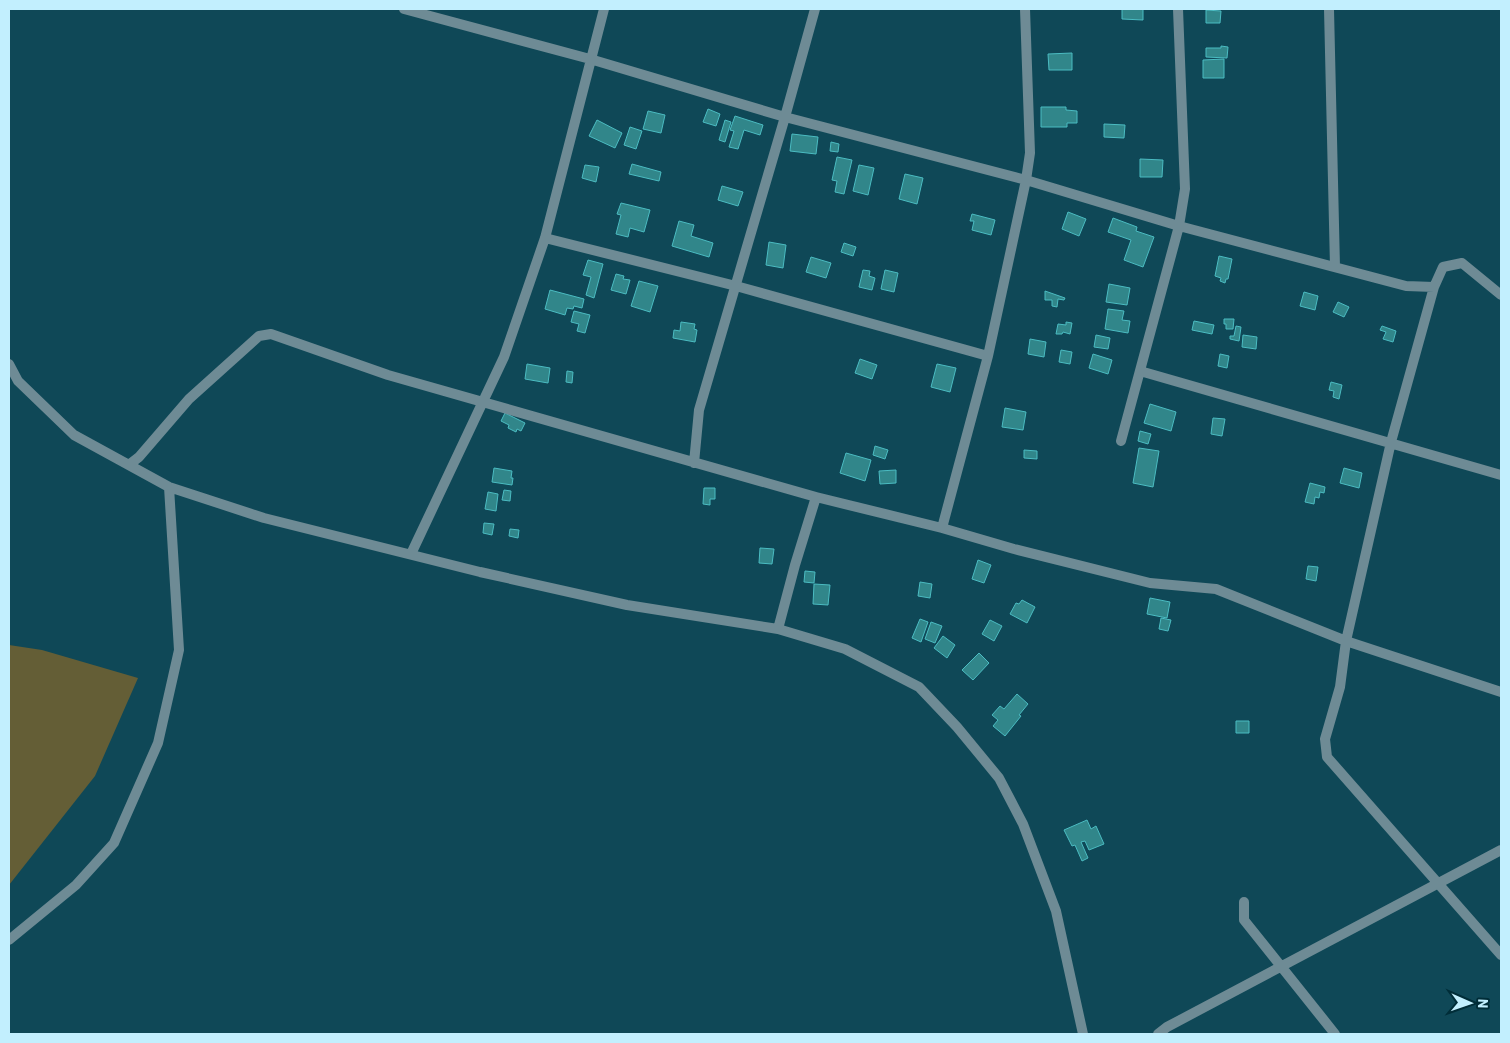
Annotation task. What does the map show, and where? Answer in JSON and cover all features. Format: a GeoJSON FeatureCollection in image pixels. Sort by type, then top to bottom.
{"type":"FeatureCollection","features":[{"type":"Feature","properties":{"kind":"street"},"geometry":{"type":"LineString","coordinates":[[404,9],[590,59],[785,117],[1026,180],[1180,226],[1406,286],[1434,286]]}},
{"type":"Feature","properties":{"kind":"street"},"geometry":{"type":"LineString","coordinates":[[411,554],[504,357],[545,238],[604,9]]}},
{"type":"Feature","properties":{"kind":"street"},"geometry":{"type":"LineString","coordinates":[[694,462],[699,410],[815,9]]}},
{"type":"Feature","properties":{"kind":"street"},"geometry":{"type":"LineString","coordinates":[[942,528],[988,356],[1026,180],[1030,153],[1025,9]]}},
{"type":"Feature","properties":{"kind":"street"},"geometry":{"type":"LineString","coordinates":[[1120,441],[1180,226],[1185,189],[1178,9]]}},
{"type":"Feature","properties":{"kind":"street"},"geometry":{"type":"LineString","coordinates":[[1329,9],[1336,267]]}},
{"type":"Feature","properties":{"kind":"street"},"geometry":{"type":"LineString","coordinates":[[545,238],[736,286],[988,356]]}},
{"type":"Feature","properties":{"kind":"street"},"geometry":{"type":"LineString","coordinates":[[1501,295],[1462,263],[1443,267],[1434,286],[1391,442],[1346,641],[1340,687],[1325,739],[1327,757],[1501,954]]}},
{"type":"Feature","properties":{"kind":"street"},"geometry":{"type":"LineString","coordinates":[[130,464],[139,457],[189,399],[259,336],[271,334],[388,375],[816,497],[1150,583],[1216,589],[1346,641],[1501,692]]}},
{"type":"Feature","properties":{"kind":"street"},"geometry":{"type":"LineString","coordinates":[[9,364],[18,380],[74,435],[169,487],[264,518],[480,572],[627,605],[778,629],[845,649],[919,687],[957,727],[999,778],[1023,824],[1056,911],[1083,1034]]}},
{"type":"Feature","properties":{"kind":"street"},"geometry":{"type":"LineString","coordinates":[[1140,371],[1501,475]]}},
{"type":"Feature","properties":{"kind":"street"},"geometry":{"type":"LineString","coordinates":[[9,940],[76,885],[114,843],[158,743],[179,650],[169,487]]}},
{"type":"Feature","properties":{"kind":"street"},"geometry":{"type":"LineString","coordinates":[[778,629],[816,497]]}},
{"type":"Feature","properties":{"kind":"street"},"geometry":{"type":"LineString","coordinates":[[1158,1034],[1170,1031],[1281,967],[1501,850]]}},
{"type":"Feature","properties":{"kind":"street"},"geometry":{"type":"LineString","coordinates":[[1244,902],[1244,920],[1335,1034]]}},
{"type":"Feature","properties":{"kind":"shaded area"},"geometry":{"type":"Polygon","coordinates":[[[9,645],[42,650],[138,678],[95,776],[9,885],[9,645]]]}},
{"type":"Feature","properties":{"kind":"building"},"geometry":{"type":"Polygon","coordinates":[[[1122,9],[1143,9],[1143,20],[1122,19],[1122,9]]]}},
{"type":"Feature","properties":{"kind":"building"},"geometry":{"type":"Polygon","coordinates":[[[1206,10],[1221,11],[1220,23],[1206,23],[1206,10]]]}},
{"type":"Feature","properties":{"kind":"building"},"geometry":{"type":"Polygon","coordinates":[[[1221,46],[1228,47],[1227,58],[1206,57],[1206,48],[1221,48],[1221,46]]]}},
{"type":"Feature","properties":{"kind":"building"},"geometry":{"type":"Polygon","coordinates":[[[1072,53],[1072,70],[1049,70],[1048,54],[1072,53]]]}},
{"type":"Feature","properties":{"kind":"building"},"geometry":{"type":"Polygon","coordinates":[[[1224,59],[1224,78],[1203,78],[1203,60],[1224,59]]]}},
{"type":"Feature","properties":{"kind":"building"},"geometry":{"type":"Polygon","coordinates":[[[1041,107],[1066,107],[1066,110],[1077,111],[1077,123],[1067,123],[1067,127],[1041,127],[1041,107]]]}},
{"type":"Feature","properties":{"kind":"building"},"geometry":{"type":"Polygon","coordinates":[[[708,109],[720,114],[716,126],[703,122],[708,109]]]}},
{"type":"Feature","properties":{"kind":"building"},"geometry":{"type":"Polygon","coordinates":[[[648,111],[665,115],[661,133],[643,129],[648,111]]]}},
{"type":"Feature","properties":{"kind":"building"},"geometry":{"type":"Polygon","coordinates":[[[735,116],[763,125],[760,135],[744,130],[738,149],[729,147],[734,131],[730,130],[735,116]]]}},
{"type":"Feature","properties":{"kind":"building"},"geometry":{"type":"Polygon","coordinates":[[[597,120],[622,133],[615,148],[589,136],[597,120]]]}},
{"type":"Feature","properties":{"kind":"building"},"geometry":{"type":"Polygon","coordinates":[[[725,120],[731,122],[725,142],[719,140],[725,120]]]}},
{"type":"Feature","properties":{"kind":"building"},"geometry":{"type":"Polygon","coordinates":[[[1104,124],[1125,125],[1124,138],[1104,137],[1104,124]]]}},
{"type":"Feature","properties":{"kind":"building"},"geometry":{"type":"Polygon","coordinates":[[[630,127],[642,131],[636,149],[624,145],[630,127]]]}},
{"type":"Feature","properties":{"kind":"building"},"geometry":{"type":"Polygon","coordinates":[[[792,134],[818,137],[816,154],[790,151],[792,134]]]}},
{"type":"Feature","properties":{"kind":"building"},"geometry":{"type":"Polygon","coordinates":[[[831,142],[839,144],[838,152],[830,151],[831,142]]]}},
{"type":"Feature","properties":{"kind":"building"},"geometry":{"type":"Polygon","coordinates":[[[837,157],[852,160],[844,194],[835,192],[837,181],[832,180],[837,157]]]}},
{"type":"Feature","properties":{"kind":"building"},"geometry":{"type":"Polygon","coordinates":[[[1140,159],[1163,160],[1162,177],[1140,177],[1140,159]]]}},
{"type":"Feature","properties":{"kind":"building"},"geometry":{"type":"Polygon","coordinates":[[[632,164],[661,172],[659,181],[629,174],[632,164]]]}},
{"type":"Feature","properties":{"kind":"building"},"geometry":{"type":"Polygon","coordinates":[[[585,165],[599,167],[596,182],[582,178],[585,165]]]}},
{"type":"Feature","properties":{"kind":"building"},"geometry":{"type":"Polygon","coordinates":[[[859,165],[874,168],[868,195],[853,191],[859,165]]]}},
{"type":"Feature","properties":{"kind":"building"},"geometry":{"type":"Polygon","coordinates":[[[905,174],[923,178],[917,204],[899,199],[905,174]]]}},
{"type":"Feature","properties":{"kind":"building"},"geometry":{"type":"Polygon","coordinates":[[[722,186],[743,192],[738,206],[718,200],[722,186]]]}},
{"type":"Feature","properties":{"kind":"building"},"geometry":{"type":"Polygon","coordinates":[[[621,203],[650,210],[644,232],[630,228],[628,237],[616,234],[621,215],[617,214],[621,203]]]}},
{"type":"Feature","properties":{"kind":"building"},"geometry":{"type":"Polygon","coordinates":[[[1068,212],[1086,219],[1079,236],[1062,229],[1068,212]]]}},
{"type":"Feature","properties":{"kind":"building"},"geometry":{"type":"Polygon","coordinates":[[[972,214],[995,220],[991,235],[972,230],[974,221],[970,221],[972,214]]]}},
{"type":"Feature","properties":{"kind":"building"},"geometry":{"type":"Polygon","coordinates":[[[1113,218],[1137,227],[1136,231],[1154,237],[1143,267],[1124,260],[1131,240],[1108,232],[1113,218]]]}},
{"type":"Feature","properties":{"kind":"building"},"geometry":{"type":"Polygon","coordinates":[[[679,221],[694,225],[691,236],[713,243],[709,257],[672,246],[679,221]]]}},
{"type":"Feature","properties":{"kind":"building"},"geometry":{"type":"Polygon","coordinates":[[[769,242],[786,245],[783,268],[766,265],[769,242]]]}},
{"type":"Feature","properties":{"kind":"building"},"geometry":{"type":"Polygon","coordinates":[[[844,243],[856,247],[853,256],[841,252],[844,243]]]}},
{"type":"Feature","properties":{"kind":"building"},"geometry":{"type":"Polygon","coordinates":[[[1219,256],[1232,259],[1228,279],[1226,279],[1225,283],[1220,281],[1221,278],[1215,276],[1219,256]]]}},
{"type":"Feature","properties":{"kind":"building"},"geometry":{"type":"Polygon","coordinates":[[[811,257],[831,263],[826,278],[806,272],[811,257]]]}},
{"type":"Feature","properties":{"kind":"building"},"geometry":{"type":"Polygon","coordinates":[[[588,260],[603,264],[594,298],[586,295],[591,277],[583,275],[588,260]]]}},
{"type":"Feature","properties":{"kind":"building"},"geometry":{"type":"Polygon","coordinates":[[[863,270],[870,271],[869,276],[875,278],[872,290],[859,287],[863,270]]]}},
{"type":"Feature","properties":{"kind":"building"},"geometry":{"type":"Polygon","coordinates":[[[885,270],[898,273],[894,292],[881,289],[885,270]]]}},
{"type":"Feature","properties":{"kind":"building"},"geometry":{"type":"Polygon","coordinates":[[[616,274],[624,276],[623,279],[630,280],[626,294],[611,290],[616,274]]]}},
{"type":"Feature","properties":{"kind":"building"},"geometry":{"type":"Polygon","coordinates":[[[639,281],[658,286],[650,312],[631,306],[639,281]]]}},
{"type":"Feature","properties":{"kind":"building"},"geometry":{"type":"Polygon","coordinates":[[[1109,284],[1130,288],[1127,305],[1106,302],[1109,284]]]}},
{"type":"Feature","properties":{"kind":"building"},"geometry":{"type":"Polygon","coordinates":[[[550,290],[584,299],[582,308],[574,306],[573,309],[567,308],[565,315],[545,309],[550,290]]]}},
{"type":"Feature","properties":{"kind":"building"},"geometry":{"type":"Polygon","coordinates":[[[1045,291],[1065,298],[1064,300],[1058,299],[1057,307],[1052,306],[1052,300],[1045,300],[1045,291]]]}},
{"type":"Feature","properties":{"kind":"building"},"geometry":{"type":"Polygon","coordinates":[[[1304,292],[1318,296],[1315,310],[1300,306],[1304,292]]]}},
{"type":"Feature","properties":{"kind":"building"},"geometry":{"type":"Polygon","coordinates":[[[1338,302],[1349,307],[1344,317],[1333,312],[1338,302]]]}},
{"type":"Feature","properties":{"kind":"building"},"geometry":{"type":"Polygon","coordinates":[[[1108,309],[1124,311],[1122,320],[1130,321],[1128,333],[1105,329],[1108,309]]]}},
{"type":"Feature","properties":{"kind":"building"},"geometry":{"type":"Polygon","coordinates":[[[574,311],[590,315],[585,333],[577,331],[579,324],[571,322],[574,311]]]}},
{"type":"Feature","properties":{"kind":"building"},"geometry":{"type":"Polygon","coordinates":[[[1224,319],[1234,319],[1233,329],[1226,329],[1224,319]]]}},
{"type":"Feature","properties":{"kind":"building"},"geometry":{"type":"Polygon","coordinates":[[[1194,321],[1214,325],[1212,334],[1192,330],[1194,321]]]}},
{"type":"Feature","properties":{"kind":"building"},"geometry":{"type":"Polygon","coordinates":[[[681,322],[695,324],[694,329],[697,330],[695,342],[673,338],[674,330],[680,331],[681,322]]]}},
{"type":"Feature","properties":{"kind":"building"},"geometry":{"type":"Polygon","coordinates":[[[1066,322],[1072,323],[1070,334],[1063,332],[1062,334],[1056,334],[1058,324],[1066,325],[1066,322]]]}},
{"type":"Feature","properties":{"kind":"building"},"geometry":{"type":"Polygon","coordinates":[[[1236,326],[1241,327],[1239,341],[1230,339],[1230,336],[1234,336],[1236,326]]]}},
{"type":"Feature","properties":{"kind":"building"},"geometry":{"type":"Polygon","coordinates":[[[1382,326],[1396,331],[1393,342],[1383,339],[1386,332],[1380,330],[1382,326]]]}},
{"type":"Feature","properties":{"kind":"building"},"geometry":{"type":"Polygon","coordinates":[[[1096,335],[1110,338],[1108,349],[1094,347],[1096,335]]]}},
{"type":"Feature","properties":{"kind":"building"},"geometry":{"type":"Polygon","coordinates":[[[1243,335],[1257,337],[1256,349],[1242,347],[1243,335]]]}},
{"type":"Feature","properties":{"kind":"building"},"geometry":{"type":"Polygon","coordinates":[[[1030,339],[1046,342],[1044,357],[1028,354],[1030,339]]]}},
{"type":"Feature","properties":{"kind":"building"},"geometry":{"type":"Polygon","coordinates":[[[1061,350],[1072,352],[1070,364],[1059,362],[1061,350]]]}},
{"type":"Feature","properties":{"kind":"building"},"geometry":{"type":"Polygon","coordinates":[[[1093,354],[1112,360],[1108,374],[1089,368],[1093,354]]]}},
{"type":"Feature","properties":{"kind":"building"},"geometry":{"type":"Polygon","coordinates":[[[1220,354],[1229,356],[1227,368],[1218,366],[1220,354]]]}},
{"type":"Feature","properties":{"kind":"building"},"geometry":{"type":"Polygon","coordinates":[[[860,359],[877,365],[872,379],[855,373],[860,359]]]}},
{"type":"Feature","properties":{"kind":"building"},"geometry":{"type":"Polygon","coordinates":[[[527,364],[550,368],[548,383],[525,379],[527,364]]]}},
{"type":"Feature","properties":{"kind":"building"},"geometry":{"type":"Polygon","coordinates":[[[937,364],[956,368],[950,392],[931,387],[937,364]]]}},
{"type":"Feature","properties":{"kind":"building"},"geometry":{"type":"Polygon","coordinates":[[[567,371],[573,372],[572,383],[566,382],[567,371]]]}},
{"type":"Feature","properties":{"kind":"building"},"geometry":{"type":"Polygon","coordinates":[[[1331,382],[1342,385],[1339,399],[1333,397],[1334,391],[1329,390],[1331,382]]]}},
{"type":"Feature","properties":{"kind":"building"},"geometry":{"type":"Polygon","coordinates":[[[1150,404],[1176,412],[1171,431],[1144,423],[1150,404]]]}},
{"type":"Feature","properties":{"kind":"building"},"geometry":{"type":"Polygon","coordinates":[[[1005,408],[1026,412],[1023,430],[1002,427],[1005,408]]]}},
{"type":"Feature","properties":{"kind":"building"},"geometry":{"type":"Polygon","coordinates":[[[505,413],[525,423],[521,431],[517,429],[516,432],[508,428],[509,425],[501,421],[505,413]]]}},
{"type":"Feature","properties":{"kind":"building"},"geometry":{"type":"Polygon","coordinates":[[[1213,418],[1225,419],[1222,436],[1211,434],[1213,418]]]}},
{"type":"Feature","properties":{"kind":"building"},"geometry":{"type":"Polygon","coordinates":[[[1140,431],[1151,434],[1148,444],[1138,441],[1140,431]]]}},
{"type":"Feature","properties":{"kind":"building"},"geometry":{"type":"Polygon","coordinates":[[[875,446],[888,450],[885,459],[873,455],[875,446]]]}},
{"type":"Feature","properties":{"kind":"building"},"geometry":{"type":"Polygon","coordinates":[[[1139,448],[1159,451],[1153,487],[1133,483],[1139,448]]]}},
{"type":"Feature","properties":{"kind":"building"},"geometry":{"type":"Polygon","coordinates":[[[1024,450],[1037,451],[1037,459],[1024,458],[1024,450]]]}},
{"type":"Feature","properties":{"kind":"building"},"geometry":{"type":"Polygon","coordinates":[[[846,453],[871,460],[865,481],[840,473],[846,453]]]}},
{"type":"Feature","properties":{"kind":"building"},"geometry":{"type":"Polygon","coordinates":[[[494,468],[512,471],[512,485],[492,482],[494,468]]]}},
{"type":"Feature","properties":{"kind":"building"},"geometry":{"type":"Polygon","coordinates":[[[1344,468],[1362,473],[1359,488],[1340,483],[1344,468]]]}},
{"type":"Feature","properties":{"kind":"building"},"geometry":{"type":"Polygon","coordinates":[[[896,470],[896,483],[880,484],[879,471],[896,470]]]}},
{"type":"Feature","properties":{"kind":"building"},"geometry":{"type":"Polygon","coordinates":[[[1310,483],[1325,487],[1324,493],[1320,492],[1319,498],[1315,497],[1314,504],[1305,502],[1310,483]]]}},
{"type":"Feature","properties":{"kind":"building"},"geometry":{"type":"Polygon","coordinates":[[[704,488],[715,488],[715,499],[710,499],[710,505],[703,504],[704,488]]]}},
{"type":"Feature","properties":{"kind":"building"},"geometry":{"type":"Polygon","coordinates":[[[504,490],[511,491],[510,501],[502,500],[504,490]]]}},
{"type":"Feature","properties":{"kind":"building"},"geometry":{"type":"Polygon","coordinates":[[[488,492],[498,494],[496,511],[485,509],[488,492]]]}},
{"type":"Feature","properties":{"kind":"building"},"geometry":{"type":"Polygon","coordinates":[[[484,523],[494,524],[492,535],[483,533],[484,523]]]}},
{"type":"Feature","properties":{"kind":"building"},"geometry":{"type":"Polygon","coordinates":[[[510,529],[519,530],[518,538],[509,536],[510,529]]]}},
{"type":"Feature","properties":{"kind":"building"},"geometry":{"type":"Polygon","coordinates":[[[760,548],[774,549],[772,564],[759,563],[760,548]]]}},
{"type":"Feature","properties":{"kind":"building"},"geometry":{"type":"Polygon","coordinates":[[[978,560],[991,565],[984,583],[972,579],[978,560]]]}},
{"type":"Feature","properties":{"kind":"building"},"geometry":{"type":"Polygon","coordinates":[[[1308,566],[1318,567],[1316,581],[1306,579],[1308,566]]]}},
{"type":"Feature","properties":{"kind":"building"},"geometry":{"type":"Polygon","coordinates":[[[805,571],[815,572],[814,583],[804,582],[805,571]]]}},
{"type":"Feature","properties":{"kind":"building"},"geometry":{"type":"Polygon","coordinates":[[[920,582],[932,584],[930,598],[918,596],[920,582]]]}},
{"type":"Feature","properties":{"kind":"building"},"geometry":{"type":"Polygon","coordinates":[[[814,584],[830,585],[828,605],[813,604],[814,584]]]}},
{"type":"Feature","properties":{"kind":"building"},"geometry":{"type":"Polygon","coordinates":[[[1150,598],[1170,602],[1167,618],[1147,614],[1150,598]]]}},
{"type":"Feature","properties":{"kind":"building"},"geometry":{"type":"Polygon","coordinates":[[[1022,600],[1035,607],[1027,623],[1010,614],[1016,603],[1019,604],[1022,600]]]}},
{"type":"Feature","properties":{"kind":"building"},"geometry":{"type":"Polygon","coordinates":[[[1161,618],[1171,620],[1168,631],[1159,629],[1161,618]]]}},
{"type":"Feature","properties":{"kind":"building"},"geometry":{"type":"Polygon","coordinates":[[[920,619],[928,622],[921,642],[912,638],[920,619]]]}},
{"type":"Feature","properties":{"kind":"building"},"geometry":{"type":"Polygon","coordinates":[[[990,620],[1002,626],[994,641],[982,634],[990,620]]]}},
{"type":"Feature","properties":{"kind":"building"},"geometry":{"type":"Polygon","coordinates":[[[931,622],[942,626],[935,643],[925,639],[931,622]]]}},
{"type":"Feature","properties":{"kind":"building"},"geometry":{"type":"Polygon","coordinates":[[[943,636],[955,645],[947,658],[934,648],[943,636]]]}},
{"type":"Feature","properties":{"kind":"building"},"geometry":{"type":"Polygon","coordinates":[[[979,653],[989,663],[973,680],[962,670],[979,653]]]}},
{"type":"Feature","properties":{"kind":"building"},"geometry":{"type":"Polygon","coordinates":[[[1017,694],[1028,704],[1005,736],[993,726],[998,720],[992,715],[1000,706],[1004,709],[1017,694]]]}},
{"type":"Feature","properties":{"kind":"building"},"geometry":{"type":"Polygon","coordinates":[[[1236,721],[1249,721],[1249,733],[1236,733],[1236,721]]]}},
{"type":"Feature","properties":{"kind":"building"},"geometry":{"type":"Polygon","coordinates":[[[1087,820],[1091,829],[1096,826],[1104,844],[1089,850],[1085,841],[1081,842],[1088,858],[1082,861],[1075,845],[1072,846],[1064,830],[1087,820]]]}}]}
